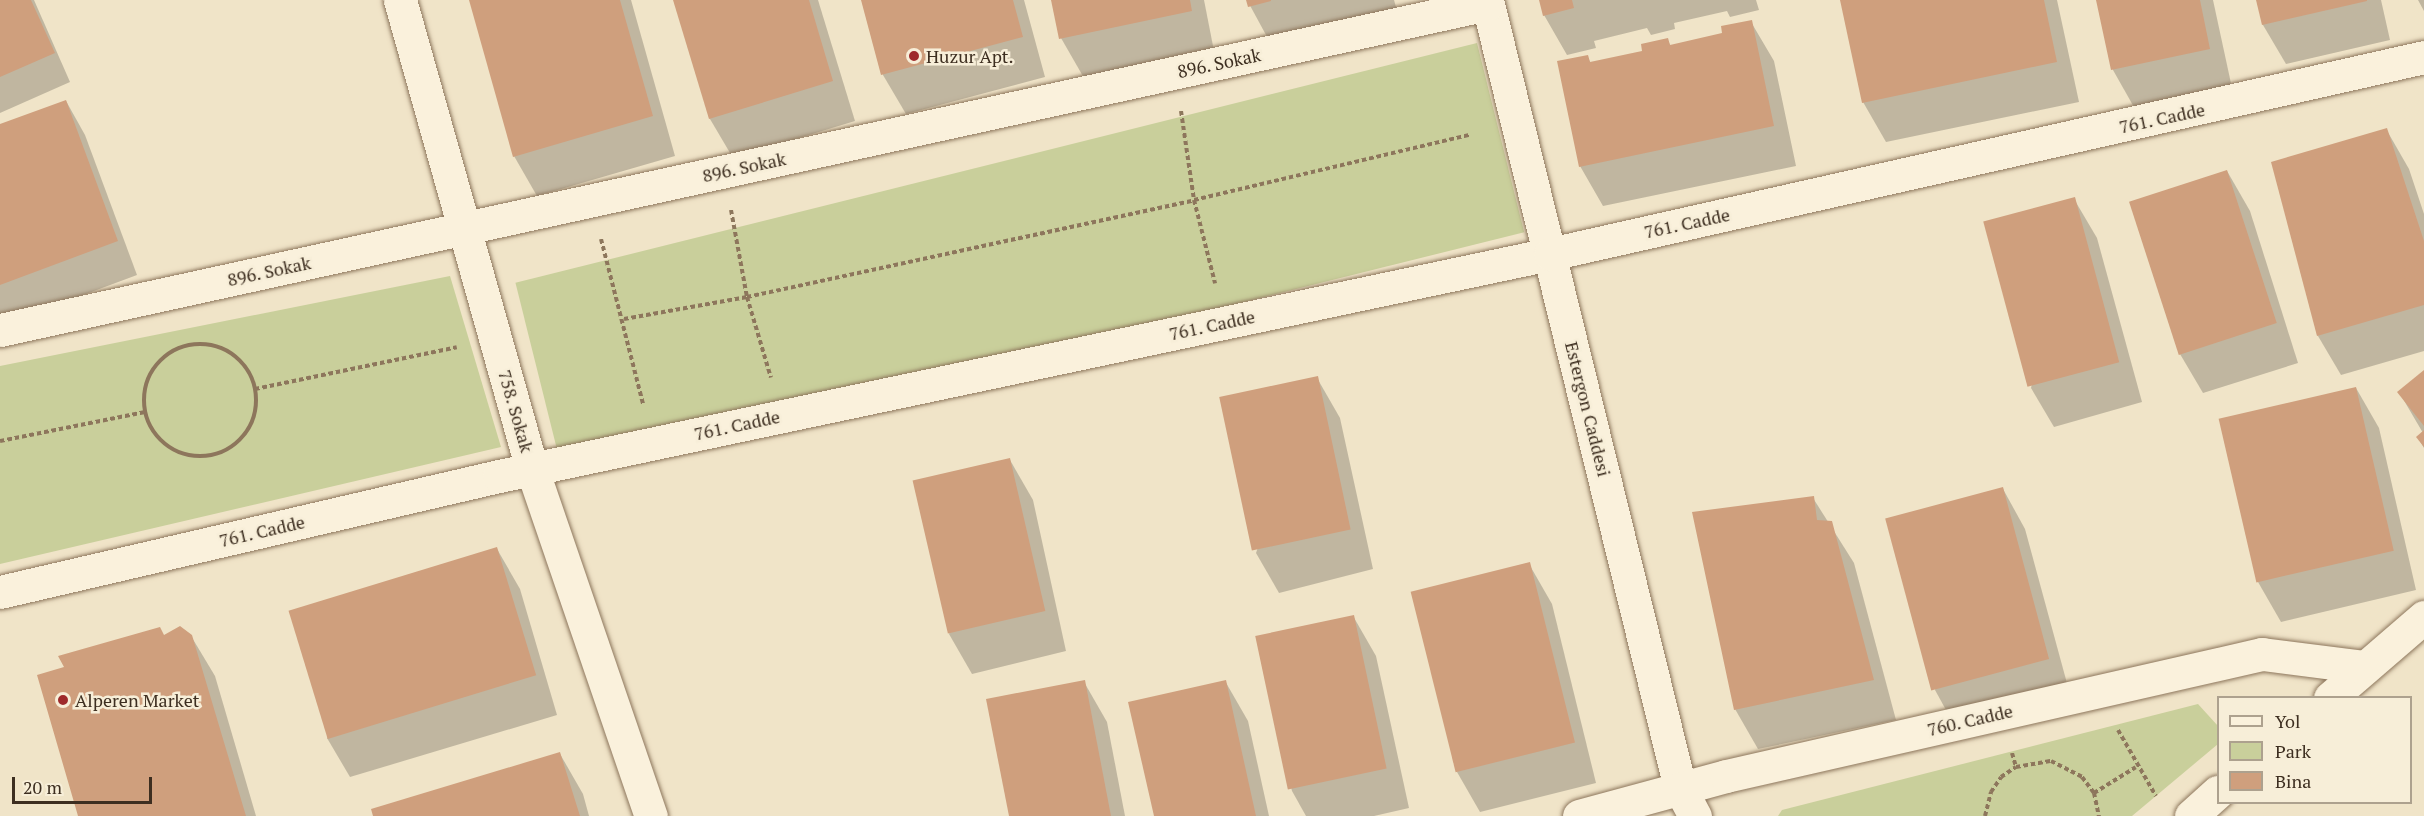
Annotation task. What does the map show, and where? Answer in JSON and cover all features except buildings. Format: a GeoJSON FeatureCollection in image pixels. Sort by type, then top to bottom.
{"type":"FeatureCollection","features":[{"type":"Feature","properties":{"kind":"street","name":"758. Sokak"},"geometry":{"type":"LineString","coordinates":[[400,0],[532,469],[651,816]]}},
{"type":"Feature","properties":{"kind":"street","name":"896. Sokak"},"geometry":{"type":"LineString","coordinates":[[0,330],[1487,2]]}},
{"type":"Feature","properties":{"kind":"street","name":"Estergon Caddesi"},"geometry":{"type":"LineString","coordinates":[[1487,2],[1687,802]]}},
{"type":"Feature","properties":{"kind":"street","name":"761. Cadde"},"geometry":{"type":"LineString","coordinates":[[0,592],[532,469],[1550,254],[2424,57]]}},
{"type":"Feature","properties":{"kind":"street"},"geometry":{"type":"LineString","coordinates":[[2332,696],[2424,617]]}},
{"type":"Feature","properties":{"kind":"street","name":"760. Cadde"},"geometry":{"type":"LineString","coordinates":[[1579,816],[1687,802],[2262,654],[2365,667]]}},
{"type":"Feature","properties":{"kind":"street"},"geometry":{"type":"LineString","coordinates":[[2177,811],[2217,792]]}},
{"type":"Feature","properties":{"kind":"path"},"geometry":{"type":"LineString","coordinates":[[1170,73],[1182,117],[1194,200],[1221,323]]}},
{"type":"Feature","properties":{"kind":"path"},"geometry":{"type":"LineString","coordinates":[[624,319],[747,297],[1194,200],[1470,135]]}},
{"type":"Feature","properties":{"kind":"path"},"geometry":{"type":"LineString","coordinates":[[724,171],[747,297],[780,416]]}},
{"type":"Feature","properties":{"kind":"path"},"geometry":{"type":"LineString","coordinates":[[591,201],[624,319],[654,443]]}},
{"type":"Feature","properties":{"kind":"path"},"geometry":{"type":"LineString","coordinates":[[255,389],[495,339]]}},
{"type":"Feature","properties":{"kind":"path"},"geometry":{"type":"LineString","coordinates":[[206,343],[236,355],[255,381],[256,413],[240,441],[211,456],[179,453],[154,434],[145,411],[143,402],[150,371],[174,349],[206,343]]}},
{"type":"Feature","properties":{"kind":"path"},"geometry":{"type":"LineString","coordinates":[[0,441],[145,411]]}},
{"type":"Feature","properties":{"kind":"path"},"geometry":{"type":"LineString","coordinates":[[1985,816],[1991,792],[2001,777],[2033,761],[2068,766],[2094,793],[2099,816]]}},
{"type":"Feature","properties":{"kind":"path"},"geometry":{"type":"LineString","coordinates":[[2094,793],[2136,767],[2177,811]]}},
{"type":"Feature","properties":{"kind":"green space"},"geometry":{"type":"Polygon","coordinates":[[[1477,43],[1524,232],[563,472],[515,283],[1477,43]]]}},
{"type":"Feature","properties":{"kind":"green space"},"geometry":{"type":"Polygon","coordinates":[[[450,276],[501,447],[0,564],[0,366],[450,276]]]}},
{"type":"Feature","properties":{"kind":"green space"},"geometry":{"type":"Polygon","coordinates":[[[2198,704],[2217,725],[2217,745],[2132,816],[1778,816],[1782,810],[2198,704]]]}},
{"type":"Feature","properties":{"kind":"place","name":"Huzur Apt."},"geometry":{"type":"Point","coordinates":[914,56]}},
{"type":"Feature","properties":{"kind":"place","name":"Alperen Market"},"geometry":{"type":"Point","coordinates":[63,700]}}]}
